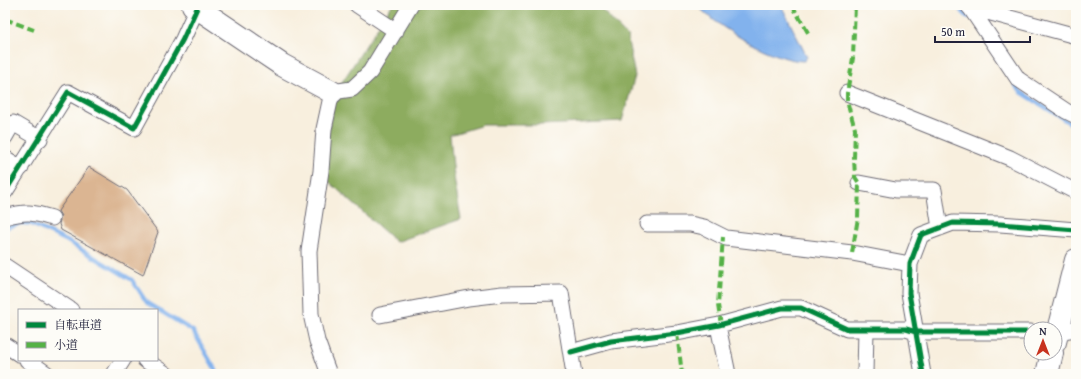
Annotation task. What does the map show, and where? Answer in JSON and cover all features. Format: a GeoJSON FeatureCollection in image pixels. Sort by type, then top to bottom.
{"type":"FeatureCollection","features":[{"type":"Feature","properties":{"kind":"street"},"geometry":{"type":"LineString","coordinates":[[357,5],[396,31]]}},
{"type":"Feature","properties":{"kind":"street"},"geometry":{"type":"LineString","coordinates":[[5,192],[40,139],[68,92],[134,128],[183,39],[195,7],[282,65],[332,92],[352,89],[370,72],[411,5]]}},
{"type":"Feature","properties":{"kind":"street"},"geometry":{"type":"LineString","coordinates":[[968,7],[1076,36]]}},
{"type":"Feature","properties":{"kind":"street"},"geometry":{"type":"LineString","coordinates":[[968,7],[1018,79],[1076,116]]}},
{"type":"Feature","properties":{"kind":"street"},"geometry":{"type":"LineString","coordinates":[[329,374],[317,342],[311,314],[309,251],[321,171],[324,129],[332,92]]}},
{"type":"Feature","properties":{"kind":"street"},"geometry":{"type":"LineString","coordinates":[[846,93],[1010,158],[1076,192]]}},
{"type":"Feature","properties":{"kind":"street"},"geometry":{"type":"LineString","coordinates":[[5,137],[13,123],[40,139]]}},
{"type":"Feature","properties":{"kind":"street"},"geometry":{"type":"LineString","coordinates":[[5,158],[21,168]]}},
{"type":"Feature","properties":{"kind":"street"},"geometry":{"type":"LineString","coordinates":[[859,183],[896,190],[934,190],[940,228]]}},
{"type":"Feature","properties":{"kind":"street"},"geometry":{"type":"LineString","coordinates":[[5,217],[20,212],[33,212],[52,218]]}},
{"type":"Feature","properties":{"kind":"street"},"geometry":{"type":"LineString","coordinates":[[924,374],[909,293],[910,264],[921,235],[953,223],[992,224],[1076,230]]}},
{"type":"Feature","properties":{"kind":"street"},"geometry":{"type":"LineString","coordinates":[[647,224],[690,224],[704,227],[726,238],[852,253],[910,264]]}},
{"type":"Feature","properties":{"kind":"street"},"geometry":{"type":"LineString","coordinates":[[1063,324],[1076,260]]}},
{"type":"Feature","properties":{"kind":"street"},"geometry":{"type":"LineString","coordinates":[[5,266],[70,309]]}},
{"type":"Feature","properties":{"kind":"street"},"geometry":{"type":"LineString","coordinates":[[380,315],[469,298],[502,294],[561,293],[574,374]]}},
{"type":"Feature","properties":{"kind":"street"},"geometry":{"type":"LineString","coordinates":[[571,352],[611,341],[678,333],[718,326],[782,308],[801,308],[846,329],[906,329],[916,332],[1023,332]]}},
{"type":"Feature","properties":{"kind":"street"},"geometry":{"type":"LineString","coordinates":[[718,326],[728,374]]}},
{"type":"Feature","properties":{"kind":"street"},"geometry":{"type":"LineString","coordinates":[[866,329],[866,374]]}},
{"type":"Feature","properties":{"kind":"street"},"geometry":{"type":"LineString","coordinates":[[5,345],[18,353]]}},
{"type":"Feature","properties":{"kind":"street"},"geometry":{"type":"LineString","coordinates":[[28,361],[47,374]]}},
{"type":"Feature","properties":{"kind":"street"},"geometry":{"type":"LineString","coordinates":[[114,374],[122,361]]}},
{"type":"Feature","properties":{"kind":"street"},"geometry":{"type":"LineString","coordinates":[[146,361],[166,374]]}},
{"type":"Feature","properties":{"kind":"street"},"geometry":{"type":"LineString","coordinates":[[1047,374],[1050,361]]}},
{"type":"Feature","properties":{"kind":"green space"},"geometry":{"type":"Polygon","coordinates":[[[392,5],[597,5],[627,36],[635,76],[622,121],[542,125],[483,125],[450,135],[454,177],[461,219],[396,242],[326,179],[326,146],[335,93],[392,5]]]}},
{"type":"Feature","properties":{"kind":"water"},"geometry":{"type":"Polygon","coordinates":[[[697,5],[781,5],[807,57],[804,61],[792,59],[762,49],[718,23],[697,5]]]}},
{"type":"Feature","properties":{"kind":"building"},"geometry":{"type":"Polygon","coordinates":[[[89,167],[127,190],[158,232],[143,275],[61,230],[59,224],[61,216],[58,211],[89,167]]]}},
{"type":"Feature","properties":{"kind":"waterway"},"geometry":{"type":"LineString","coordinates":[[955,5],[968,17]]}},
{"type":"Feature","properties":{"kind":"waterway"},"geometry":{"type":"LineString","coordinates":[[1015,85],[1021,92],[1076,127]]}},
{"type":"Feature","properties":{"kind":"waterway"},"geometry":{"type":"LineString","coordinates":[[5,228],[20,223],[31,224],[67,241],[132,280],[147,303],[157,309]]}},
{"type":"Feature","properties":{"kind":"waterway"},"geometry":{"type":"LineString","coordinates":[[158,310],[193,331],[218,374]]}},
{"type":"Feature","properties":{"kind":"marked path"},"geometry":{"type":"LineString","coordinates":[[792,5],[810,36]]}},
{"type":"Feature","properties":{"kind":"marked path"},"geometry":{"type":"LineString","coordinates":[[852,253],[858,218],[859,183],[855,177],[855,129],[847,101],[847,93],[853,58],[855,5]]}},
{"type":"Feature","properties":{"kind":"marked path"},"geometry":{"type":"LineString","coordinates":[[5,19],[34,30]]}},
{"type":"Feature","properties":{"kind":"marked path"},"geometry":{"type":"LineString","coordinates":[[721,325],[718,305],[723,237]]}},
{"type":"Feature","properties":{"kind":"marked path"},"geometry":{"type":"LineString","coordinates":[[677,333],[682,374]]}},
{"type":"Feature","properties":{"kind":"cycle path"},"geometry":{"type":"LineString","coordinates":[[5,192],[68,92],[134,128],[183,39],[197,8]]}},
{"type":"Feature","properties":{"kind":"cycle path"},"geometry":{"type":"LineString","coordinates":[[923,374],[909,293],[910,264],[921,235],[953,223],[1000,224],[1076,230]]}},
{"type":"Feature","properties":{"kind":"cycle path"},"geometry":{"type":"LineString","coordinates":[[571,352],[611,341],[677,333],[719,325],[782,308],[801,308],[847,329],[906,329],[916,332],[1023,332]]}}]}
